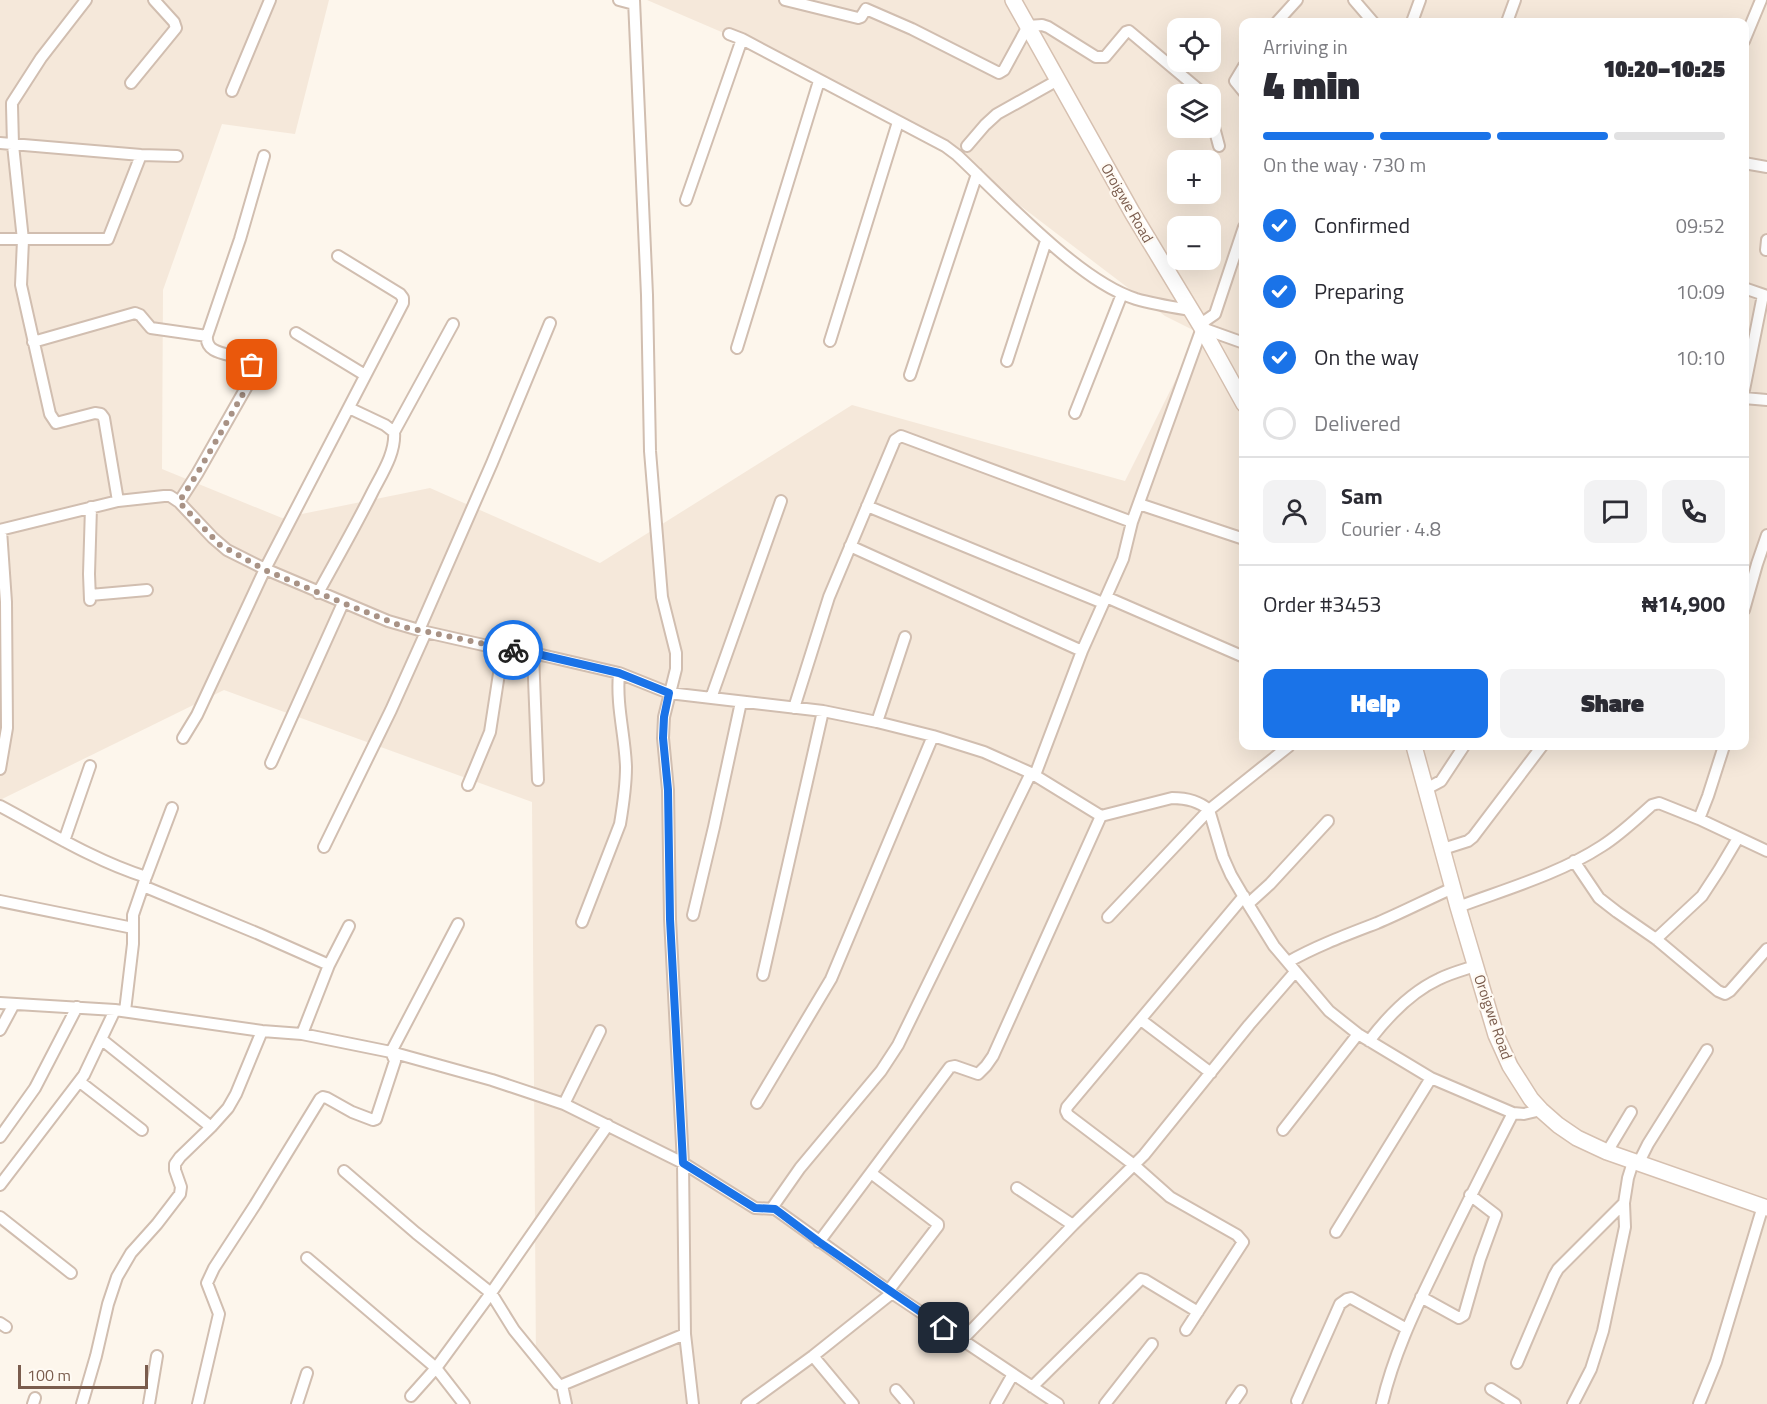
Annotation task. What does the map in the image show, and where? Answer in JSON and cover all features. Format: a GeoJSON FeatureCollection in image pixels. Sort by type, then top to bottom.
{"type":"FeatureCollection","features":[{"type":"Feature","properties":{"kind":"street"},"geometry":{"type":"LineString","coordinates":[[86,0],[41,58],[12,103],[13,145],[23,240],[21,285],[50,414],[56,423],[95,413],[101,414],[104,418],[118,501]]}},
{"type":"Feature","properties":{"kind":"street"},"geometry":{"type":"LineString","coordinates":[[131,83],[176,28],[174,22],[154,0]]}},
{"type":"Feature","properties":{"kind":"street"},"geometry":{"type":"LineString","coordinates":[[232,91],[270,0]]}},
{"type":"Feature","properties":{"kind":"street"},"geometry":{"type":"LineString","coordinates":[[619,0],[634,2],[650,451],[662,597],[676,653],[674,680],[664,717],[663,738],[668,790],[670,919],[683,1163],[686,1334],[693,1404]]}},
{"type":"Feature","properties":{"kind":"street"},"geometry":{"type":"LineString","coordinates":[[784,0],[858,18],[868,5],[999,73],[1004,70],[1028,26],[1048,27],[1100,58],[1105,57],[1129,31],[1192,84]]}},
{"type":"Feature","properties":{"kind":"street","name":"Oroigwe Road"},"geometry":{"type":"LineString","coordinates":[[1013,0],[1127,204],[1239,395]]}},
{"type":"Feature","properties":{"kind":"street"},"geometry":{"type":"LineString","coordinates":[[1281,18],[1297,0]]}},
{"type":"Feature","properties":{"kind":"street"},"geometry":{"type":"LineString","coordinates":[[1354,0],[1370,18]]}},
{"type":"Feature","properties":{"kind":"street"},"geometry":{"type":"LineString","coordinates":[[1413,18],[1420,0]]}},
{"type":"Feature","properties":{"kind":"street"},"geometry":{"type":"LineString","coordinates":[[1508,18],[1515,0]]}},
{"type":"Feature","properties":{"kind":"street"},"geometry":{"type":"LineString","coordinates":[[1749,29],[1761,0]]}},
{"type":"Feature","properties":{"kind":"street"},"geometry":{"type":"LineString","coordinates":[[729,34],[945,146],[1046,241],[1089,275],[1135,299],[1190,310]]}},
{"type":"Feature","properties":{"kind":"street"},"geometry":{"type":"LineString","coordinates":[[686,200],[742,39]]}},
{"type":"Feature","properties":{"kind":"street"},"geometry":{"type":"LineString","coordinates":[[967,146],[985,124],[997,114],[1058,80]]}},
{"type":"Feature","properties":{"kind":"street"},"geometry":{"type":"LineString","coordinates":[[737,348],[819,81]]}},
{"type":"Feature","properties":{"kind":"street"},"geometry":{"type":"LineString","coordinates":[[830,341],[898,122]]}},
{"type":"Feature","properties":{"kind":"street"},"geometry":{"type":"LineString","coordinates":[[1217,138],[1219,146]]}},
{"type":"Feature","properties":{"kind":"street"},"geometry":{"type":"LineString","coordinates":[[0,144],[177,156]]}},
{"type":"Feature","properties":{"kind":"street"},"geometry":{"type":"LineString","coordinates":[[0,239],[108,239],[141,155]]}},
{"type":"Feature","properties":{"kind":"street"},"geometry":{"type":"LineString","coordinates":[[179,502],[242,396],[253,372],[252,365],[248,361],[214,350],[206,342],[264,156]]}},
{"type":"Feature","properties":{"kind":"street"},"geometry":{"type":"LineString","coordinates":[[1749,164],[1767,167]]}},
{"type":"Feature","properties":{"kind":"street"},"geometry":{"type":"LineString","coordinates":[[910,375],[977,174]]}},
{"type":"Feature","properties":{"kind":"street"},"geometry":{"type":"LineString","coordinates":[[1766,250],[1767,240]]}},
{"type":"Feature","properties":{"kind":"street"},"geometry":{"type":"LineString","coordinates":[[1007,361],[1046,241]]}},
{"type":"Feature","properties":{"kind":"street"},"geometry":{"type":"LineString","coordinates":[[772,1208],[800,1168],[881,1071],[898,1045],[1033,774],[1082,651],[1123,559],[1132,522],[1200,327],[1215,314],[1239,242]]}},
{"type":"Feature","properties":{"kind":"street"},"geometry":{"type":"LineString","coordinates":[[183,738],[265,570],[403,303],[400,294],[338,256]]}},
{"type":"Feature","properties":{"kind":"street"},"geometry":{"type":"LineString","coordinates":[[1749,290],[1765,295],[1749,367]]}},
{"type":"Feature","properties":{"kind":"street"},"geometry":{"type":"LineString","coordinates":[[1075,413],[1122,294]]}},
{"type":"Feature","properties":{"kind":"street"},"geometry":{"type":"LineString","coordinates":[[33,342],[135,313],[140,315],[151,328],[207,336]]}},
{"type":"Feature","properties":{"kind":"street"},"geometry":{"type":"LineString","coordinates":[[324,847],[391,710],[549,323]]}},
{"type":"Feature","properties":{"kind":"street"},"geometry":{"type":"LineString","coordinates":[[318,593],[386,466],[395,439],[394,432],[453,324]]}},
{"type":"Feature","properties":{"kind":"street"},"geometry":{"type":"LineString","coordinates":[[1200,327],[1239,341]]}},
{"type":"Feature","properties":{"kind":"street"},"geometry":{"type":"LineString","coordinates":[[296,333],[365,375]]}},
{"type":"Feature","properties":{"kind":"street"},"geometry":{"type":"LineString","coordinates":[[1749,398],[1767,400]]}},
{"type":"Feature","properties":{"kind":"street"},"geometry":{"type":"LineString","coordinates":[[348,408],[385,425],[394,432]]}},
{"type":"Feature","properties":{"kind":"street"},"geometry":{"type":"LineString","coordinates":[[794,708],[829,597],[895,440],[901,436],[1132,522]]}},
{"type":"Feature","properties":{"kind":"street"},"geometry":{"type":"LineString","coordinates":[[0,769],[7,728],[6,602],[1,530],[118,501],[170,496],[179,502],[220,545],[265,570],[388,621],[501,649],[533,653],[619,673],[669,693],[823,711],[933,736],[984,752],[1033,774],[1101,816],[1172,798],[1193,800],[1209,810],[1223,857],[1231,875],[1267,935],[1329,1011],[1358,1035],[1431,1078],[1513,1113],[1524,1114],[1541,1110]]}},
{"type":"Feature","properties":{"kind":"street"},"geometry":{"type":"LineString","coordinates":[[711,698],[781,501]]}},
{"type":"Feature","properties":{"kind":"street"},"geometry":{"type":"LineString","coordinates":[[1139,504],[1239,537]]}},
{"type":"Feature","properties":{"kind":"street"},"geometry":{"type":"LineString","coordinates":[[867,506],[1239,655]]}},
{"type":"Feature","properties":{"kind":"street"},"geometry":{"type":"LineString","coordinates":[[91,507],[90,598],[147,590]]}},
{"type":"Feature","properties":{"kind":"street"},"geometry":{"type":"LineString","coordinates":[[1749,592],[1767,535]]}},
{"type":"Feature","properties":{"kind":"street"},"geometry":{"type":"LineString","coordinates":[[850,546],[1082,651]]}},
{"type":"Feature","properties":{"kind":"street"},"geometry":{"type":"LineString","coordinates":[[271,762],[343,603]]}},
{"type":"Feature","properties":{"kind":"street"},"geometry":{"type":"LineString","coordinates":[[877,722],[905,637]]}},
{"type":"Feature","properties":{"kind":"street"},"geometry":{"type":"LineString","coordinates":[[468,785],[489,732],[501,649]]}},
{"type":"Feature","properties":{"kind":"street"},"geometry":{"type":"LineString","coordinates":[[533,653],[538,780]]}},
{"type":"Feature","properties":{"kind":"street"},"geometry":{"type":"LineString","coordinates":[[582,922],[620,824],[624,802],[626,766],[617,693],[619,673]]}},
{"type":"Feature","properties":{"kind":"street"},"geometry":{"type":"LineString","coordinates":[[693,915],[741,702]]}},
{"type":"Feature","properties":{"kind":"street"},"geometry":{"type":"LineString","coordinates":[[763,975],[823,711]]}},
{"type":"Feature","properties":{"kind":"street"},"geometry":{"type":"LineString","coordinates":[[756,1103],[831,979],[933,736]]}},
{"type":"Feature","properties":{"kind":"street"},"geometry":{"type":"LineString","coordinates":[[1108,917],[1209,810],[1284,750]]}},
{"type":"Feature","properties":{"kind":"street","name":"Oroigwe Road"},"geometry":{"type":"LineString","coordinates":[[1415,750],[1475,966],[1504,1055],[1531,1099],[1541,1110],[1577,1138],[1607,1152],[1765,1207]]}},
{"type":"Feature","properties":{"kind":"street"},"geometry":{"type":"LineString","coordinates":[[1426,789],[1441,781],[1461,750]]}},
{"type":"Feature","properties":{"kind":"street"},"geometry":{"type":"LineString","coordinates":[[1443,849],[1468,841],[1473,837],[1539,750]]}},
{"type":"Feature","properties":{"kind":"street"},"geometry":{"type":"LineString","coordinates":[[1699,819],[1712,788],[1723,750]]}},
{"type":"Feature","properties":{"kind":"street"},"geometry":{"type":"LineString","coordinates":[[64,841],[90,766]]}},
{"type":"Feature","properties":{"kind":"street"},"geometry":{"type":"LineString","coordinates":[[1458,907],[1524,883],[1574,861],[1611,840],[1652,805],[1659,803],[1767,851]]}},
{"type":"Feature","properties":{"kind":"street"},"geometry":{"type":"LineString","coordinates":[[0,806],[145,881],[329,965]]}},
{"type":"Feature","properties":{"kind":"street"},"geometry":{"type":"LineString","coordinates":[[0,1185],[80,1082],[101,1039],[120,1010],[133,944],[133,915],[172,808]]}},
{"type":"Feature","properties":{"kind":"street"},"geometry":{"type":"LineString","coordinates":[[819,1242],[950,1067],[955,1066],[978,1074],[993,1056],[1101,816]]}},
{"type":"Feature","properties":{"kind":"street"},"geometry":{"type":"LineString","coordinates":[[1186,1330],[1243,1242],[1238,1235],[1170,1197],[1134,1165],[1068,1115],[1067,1107],[1246,900],[1270,884],[1328,821]]}},
{"type":"Feature","properties":{"kind":"street"},"geometry":{"type":"LineString","coordinates":[[1656,939],[1702,896],[1738,838]]}},
{"type":"Feature","properties":{"kind":"street"},"geometry":{"type":"LineString","coordinates":[[1574,861],[1599,898],[1656,939],[1725,994],[1767,949]]}},
{"type":"Feature","properties":{"kind":"street"},"geometry":{"type":"LineString","coordinates":[[1288,962],[1332,940],[1379,922],[1453,888]]}},
{"type":"Feature","properties":{"kind":"street"},"geometry":{"type":"LineString","coordinates":[[0,902],[133,928]]}},
{"type":"Feature","properties":{"kind":"street"},"geometry":{"type":"LineString","coordinates":[[198,1404],[219,1314],[207,1282],[214,1268],[320,1099],[327,1098],[352,1112],[376,1119],[395,1061],[392,1052],[458,924]]}},
{"type":"Feature","properties":{"kind":"street"},"geometry":{"type":"LineString","coordinates":[[302,1034],[329,965],[349,926]]}},
{"type":"Feature","properties":{"kind":"street"},"geometry":{"type":"LineString","coordinates":[[1369,1041],[1401,1004],[1424,987],[1441,978],[1475,966]]}},
{"type":"Feature","properties":{"kind":"street"},"geometry":{"type":"LineString","coordinates":[[962,1340],[1156,1142],[1295,972]]}},
{"type":"Feature","properties":{"kind":"street"},"geometry":{"type":"LineString","coordinates":[[0,1003],[120,1010],[262,1031],[302,1034],[392,1052],[492,1080],[564,1104],[683,1163],[755,1208],[772,1208],[1058,1404]]}},
{"type":"Feature","properties":{"kind":"street"},"geometry":{"type":"LineString","coordinates":[[0,1030],[14,1004]]}},
{"type":"Feature","properties":{"kind":"street"},"geometry":{"type":"LineString","coordinates":[[0,1137],[34,1088],[78,1006]]}},
{"type":"Feature","properties":{"kind":"street"},"geometry":{"type":"LineString","coordinates":[[1141,1020],[1211,1072]]}},
{"type":"Feature","properties":{"kind":"street"},"geometry":{"type":"LineString","coordinates":[[82,1404],[117,1277],[131,1253],[180,1194],[181,1187],[175,1164],[180,1156],[228,1108],[262,1031]]}},
{"type":"Feature","properties":{"kind":"street"},"geometry":{"type":"LineString","coordinates":[[564,1104],[600,1031]]}},
{"type":"Feature","properties":{"kind":"street"},"geometry":{"type":"LineString","coordinates":[[1283,1130],[1358,1035]]}},
{"type":"Feature","properties":{"kind":"street"},"geometry":{"type":"LineString","coordinates":[[101,1039],[211,1127]]}},
{"type":"Feature","properties":{"kind":"street"},"geometry":{"type":"LineString","coordinates":[[1574,1404],[1591,1369],[1603,1331],[1625,1227],[1624,1203],[1628,1178],[1635,1163],[1707,1050]]}},
{"type":"Feature","properties":{"kind":"street"},"geometry":{"type":"LineString","coordinates":[[1336,1232],[1431,1078]]}},
{"type":"Feature","properties":{"kind":"street"},"geometry":{"type":"LineString","coordinates":[[80,1082],[142,1130]]}},
{"type":"Feature","properties":{"kind":"street"},"geometry":{"type":"LineString","coordinates":[[1607,1152],[1631,1112]]}},
{"type":"Feature","properties":{"kind":"street"},"geometry":{"type":"LineString","coordinates":[[1382,1404],[1390,1370],[1407,1329],[1470,1195],[1513,1113]]}},
{"type":"Feature","properties":{"kind":"street"},"geometry":{"type":"LineString","coordinates":[[411,1396],[436,1368],[491,1293],[608,1125]]}},
{"type":"Feature","properties":{"kind":"street"},"geometry":{"type":"LineString","coordinates":[[344,1171],[491,1293],[514,1330],[555,1382],[562,1385],[686,1334]]}},
{"type":"Feature","properties":{"kind":"street"},"geometry":{"type":"LineString","coordinates":[[747,1404],[813,1356],[891,1291],[938,1226],[871,1173]]}},
{"type":"Feature","properties":{"kind":"street"},"geometry":{"type":"LineString","coordinates":[[1017,1188],[1073,1225]]}},
{"type":"Feature","properties":{"kind":"street"},"geometry":{"type":"LineString","coordinates":[[1421,1298],[1459,1318],[1464,1316],[1480,1259],[1496,1215],[1470,1195]]}},
{"type":"Feature","properties":{"kind":"street"},"geometry":{"type":"LineString","coordinates":[[1517,1362],[1558,1269],[1624,1203]]}},
{"type":"Feature","properties":{"kind":"street"},"geometry":{"type":"LineString","coordinates":[[1699,1404],[1716,1362],[1765,1207]]}},
{"type":"Feature","properties":{"kind":"street"},"geometry":{"type":"LineString","coordinates":[[0,1217],[71,1273]]}},
{"type":"Feature","properties":{"kind":"street"},"geometry":{"type":"LineString","coordinates":[[307,1258],[436,1368],[464,1404]]}},
{"type":"Feature","properties":{"kind":"street"},"geometry":{"type":"LineString","coordinates":[[1032,1387],[1141,1279],[1198,1312]]}},
{"type":"Feature","properties":{"kind":"street"},"geometry":{"type":"LineString","coordinates":[[1298,1401],[1343,1300],[1351,1298],[1407,1329]]}},
{"type":"Feature","properties":{"kind":"street"},"geometry":{"type":"LineString","coordinates":[[1105,1404],[1152,1344]]}},
{"type":"Feature","properties":{"kind":"street"},"geometry":{"type":"LineString","coordinates":[[149,1404],[157,1356]]}},
{"type":"Feature","properties":{"kind":"street"},"geometry":{"type":"LineString","coordinates":[[813,1356],[853,1404]]}},
{"type":"Feature","properties":{"kind":"street"},"geometry":{"type":"LineString","coordinates":[[297,1404],[307,1373]]}},
{"type":"Feature","properties":{"kind":"street"},"geometry":{"type":"LineString","coordinates":[[996,1404],[1012,1374]]}},
{"type":"Feature","properties":{"kind":"street"},"geometry":{"type":"LineString","coordinates":[[562,1385],[566,1404]]}},
{"type":"Feature","properties":{"kind":"street"},"geometry":{"type":"LineString","coordinates":[[1491,1389],[1515,1404]]}},
{"type":"Feature","properties":{"kind":"street"},"geometry":{"type":"LineString","coordinates":[[896,1390],[908,1404]]}},
{"type":"Feature","properties":{"kind":"street"},"geometry":{"type":"LineString","coordinates":[[1232,1404],[1241,1390]]}},
{"type":"Feature","properties":{"kind":"shaded area"},"geometry":{"type":"Polygon","coordinates":[[[0,0],[329,0],[295,134],[222,124],[163,290],[162,469],[282,518],[430,488],[600,563],[852,405],[1125,481],[1199,333],[1165,316],[985,179],[819,74],[647,0],[1767,0],[1767,1404],[565,1404],[536,1363],[532,802],[224,690],[0,800],[0,0]]]}},
{"type":"Feature","properties":{"kind":"way so far"},"geometry":{"type":"LineString","coordinates":[[252,365],[253,372],[247,387],[179,502],[200,526],[227,550],[265,570],[388,621],[404,627],[513,650]]}},
{"type":"Feature","properties":{"kind":"route"},"geometry":{"type":"LineString","coordinates":[[513,650],[619,673],[669,693],[663,738],[668,790],[670,919],[683,1163],[755,1208],[775,1209],[944,1328]]}}]}
